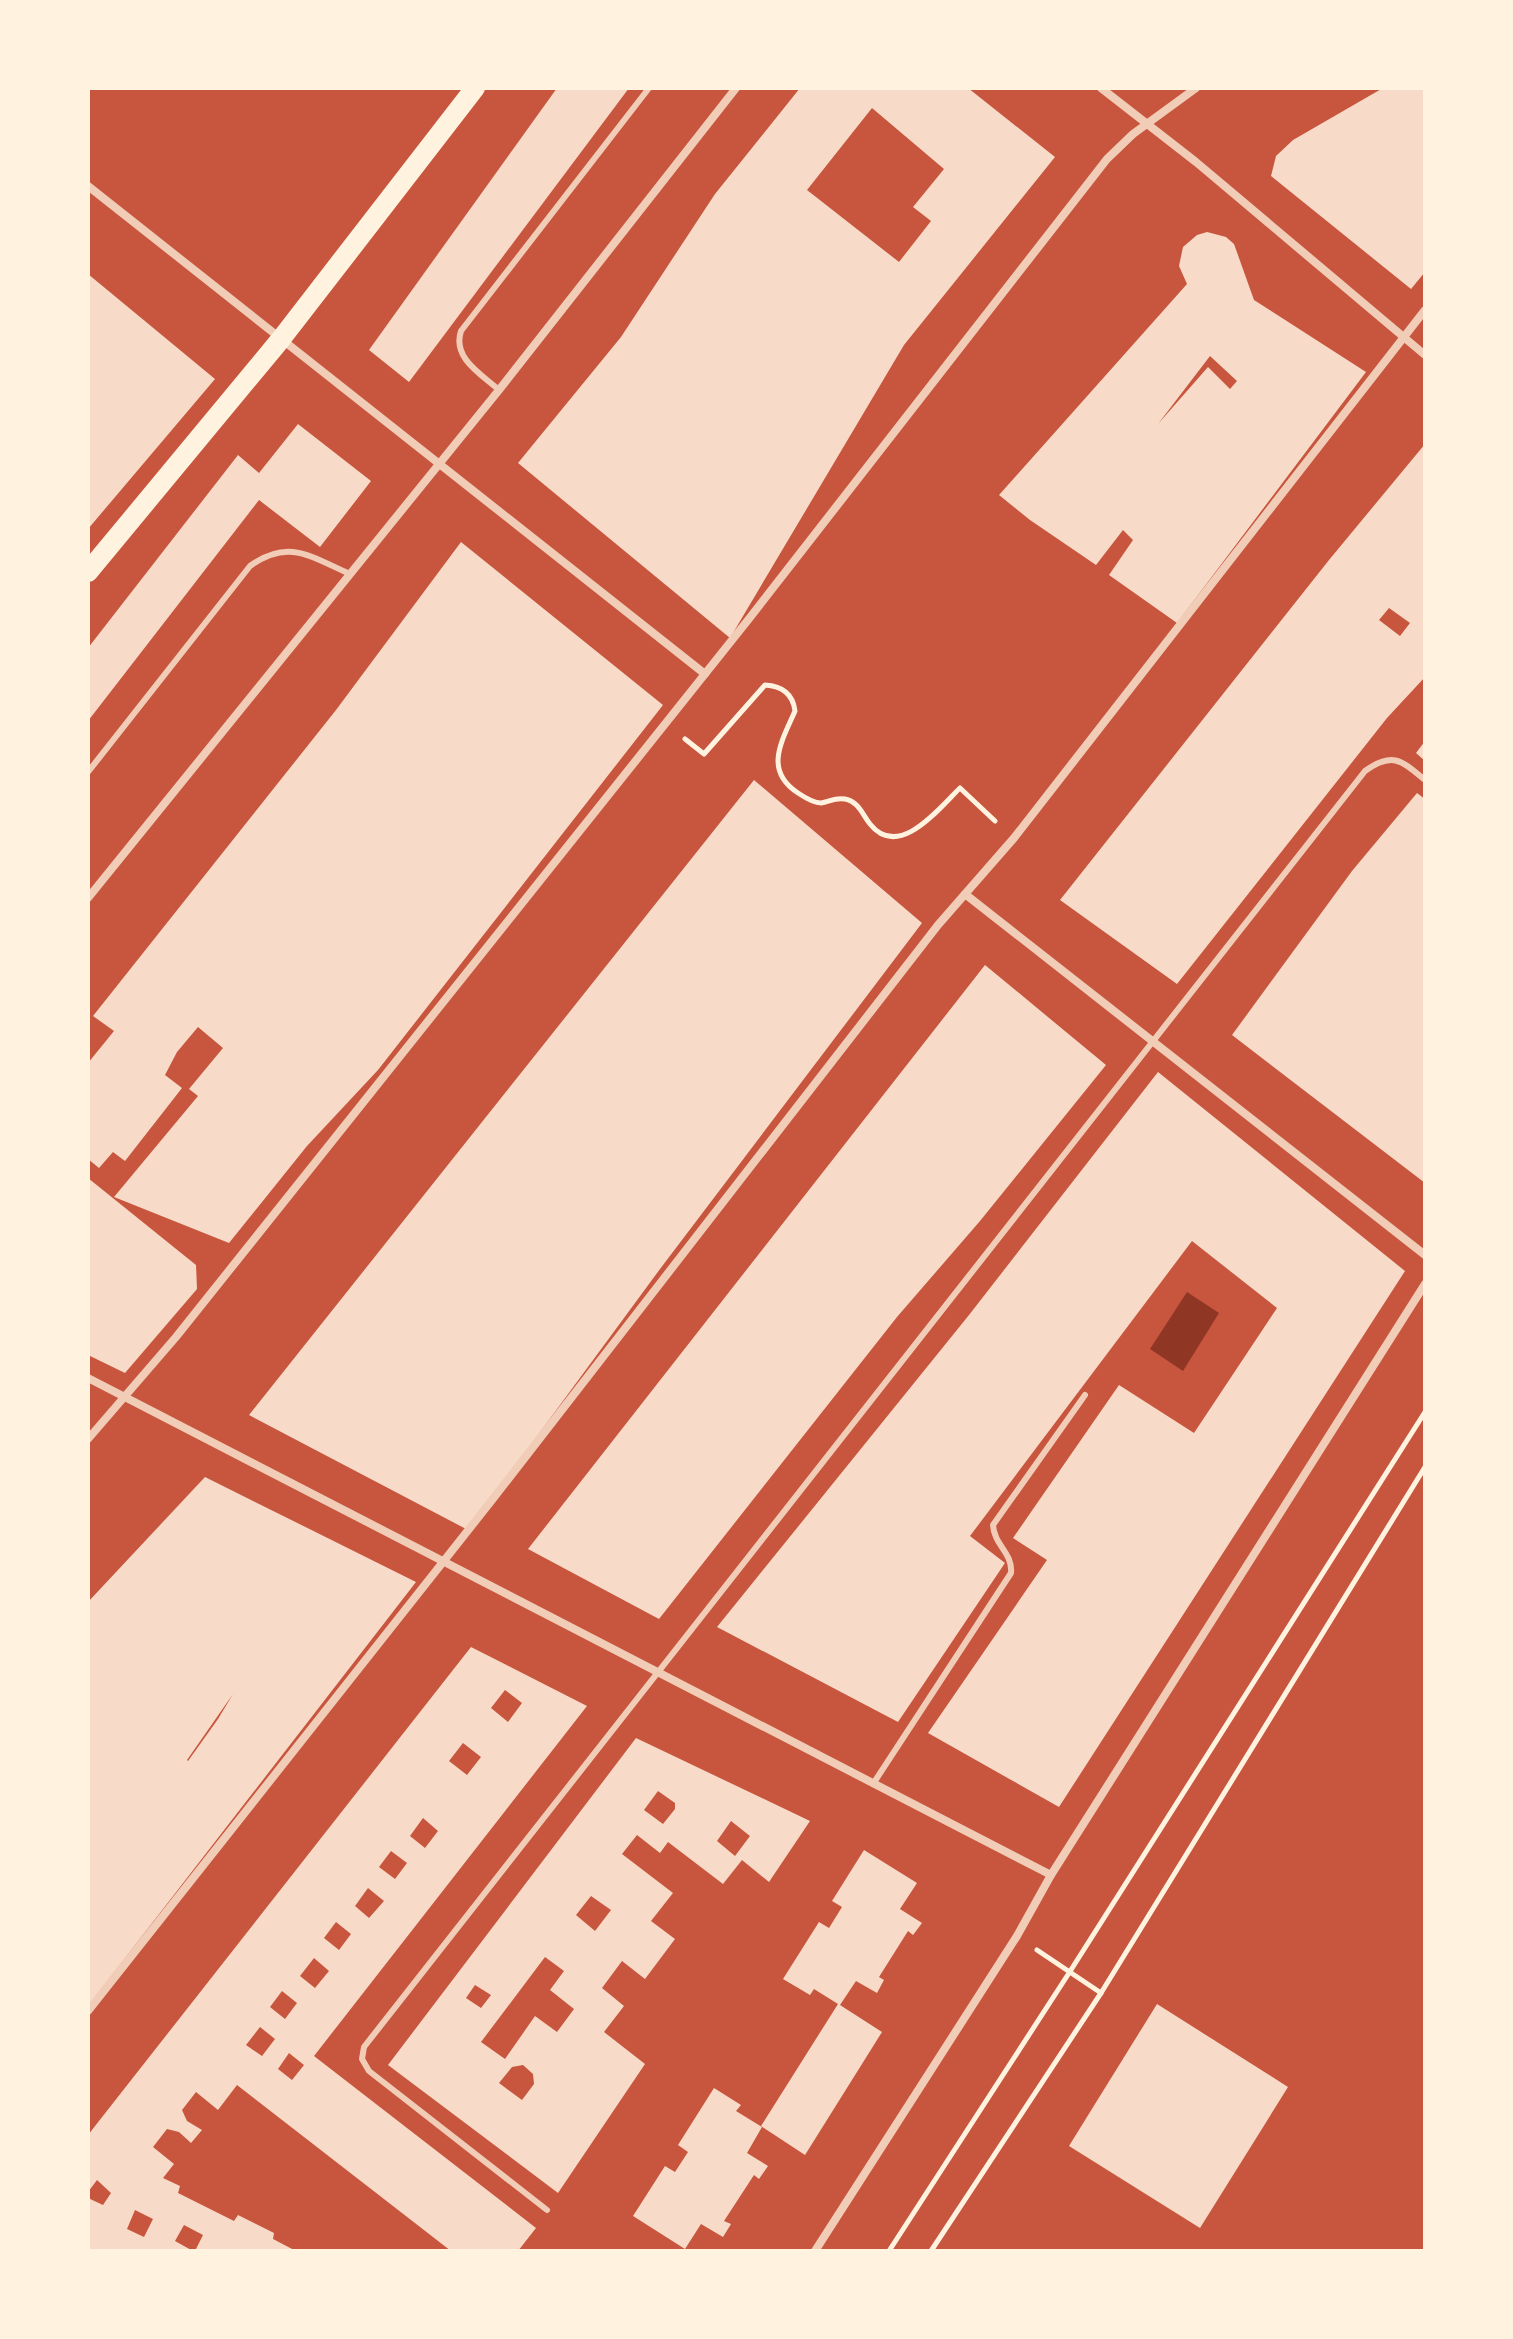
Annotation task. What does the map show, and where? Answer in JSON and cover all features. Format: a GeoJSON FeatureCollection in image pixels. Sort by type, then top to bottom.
{"type":"FeatureCollection","features":[{"type":"Feature","properties":{"kind":"main road"},"geometry":{"type":"LineString","coordinates":[[88,572],[281,339],[475,88]]}},
{"type":"Feature","properties":{"kind":"street"},"geometry":{"type":"LineString","coordinates":[[88,898],[499,390],[736,88]]}},
{"type":"Feature","properties":{"kind":"street"},"geometry":{"type":"LineString","coordinates":[[1101,88],[1196,162],[1425,355]]}},
{"type":"Feature","properties":{"kind":"street"},"geometry":{"type":"LineString","coordinates":[[88,1439],[176,1337],[666,724],[1107,159],[1146,124],[1196,88]]}},
{"type":"Feature","properties":{"kind":"street"},"geometry":{"type":"LineString","coordinates":[[88,186],[705,674]]}},
{"type":"Feature","properties":{"kind":"street"},"geometry":{"type":"LineString","coordinates":[[88,2011],[938,925],[1014,838],[1425,310]]}},
{"type":"Feature","properties":{"kind":"street"},"geometry":{"type":"LineString","coordinates":[[965,894],[1425,1255]]}},
{"type":"Feature","properties":{"kind":"street"},"geometry":{"type":"LineString","coordinates":[[815,2251],[1017,1936],[1051,1875],[1425,1284]]}},
{"type":"Feature","properties":{"kind":"street"},"geometry":{"type":"LineString","coordinates":[[88,1378],[1051,1875]]}},
{"type":"Feature","properties":{"kind":"lane"},"geometry":{"type":"LineString","coordinates":[[499,390],[465,359],[458,340],[461,331],[649,88]]}},
{"type":"Feature","properties":{"kind":"lane"},"geometry":{"type":"LineString","coordinates":[[88,772],[250,566],[267,555],[282,551],[300,552],[350,574]]}},
{"type":"Feature","properties":{"kind":"lane"},"geometry":{"type":"LineString","coordinates":[[547,2210],[369,2071],[365,2066],[364,2047],[1365,771],[1390,758],[1406,765],[1425,780]]}},
{"type":"Feature","properties":{"kind":"lane"},"geometry":{"type":"LineString","coordinates":[[873,1784],[1011,1573],[1010,1558],[995,1539],[993,1525],[1085,1395]]}},
{"type":"Feature","properties":{"kind":"path"},"geometry":{"type":"LineString","coordinates":[[666,724],[704,754],[765,685],[774,686],[789,695],[795,711],[777,754],[778,767],[792,789],[806,798],[821,803],[836,798],[848,799],[858,806],[870,824],[880,832],[894,836],[909,834],[920,827],[960,788],[1014,838]]}},
{"type":"Feature","properties":{"kind":"path"},"geometry":{"type":"LineString","coordinates":[[889,2251],[1425,1412]]}},
{"type":"Feature","properties":{"kind":"path"},"geometry":{"type":"LineString","coordinates":[[931,2251],[1101,1993],[1425,1467]]}},
{"type":"Feature","properties":{"kind":"path"},"geometry":{"type":"LineString","coordinates":[[1017,1936],[1101,1993]]}},
{"type":"Feature","properties":{"kind":"shaded area"},"geometry":{"type":"Polygon","coordinates":[[[1187,1292],[1219,1313],[1183,1371],[1150,1349],[1187,1292]]]}},
{"type":"Feature","properties":{"kind":"building"},"geometry":{"type":"Polygon","coordinates":[[[557,88],[629,88],[409,382],[369,350],[557,88]]]}},
{"type":"Feature","properties":{"kind":"building"},"geometry":{"type":"Polygon","coordinates":[[[800,88],[968,88],[1055,157],[904,345],[730,638],[518,463],[621,337],[715,194],[800,88]],[[872,108],[807,190],[899,262],[931,221],[913,207],[944,169],[872,108]]]}},
{"type":"Feature","properties":{"kind":"building"},"geometry":{"type":"Polygon","coordinates":[[[1383,88],[1425,88],[1425,272],[1411,289],[1271,176],[1276,156],[1293,140],[1383,88]]]}},
{"type":"Feature","properties":{"kind":"building"},"geometry":{"type":"Polygon","coordinates":[[[1207,232],[1226,237],[1234,244],[1254,300],[1366,372],[1177,623],[1109,575],[1133,540],[1123,530],[1096,565],[999,495],[1187,284],[1179,266],[1183,247],[1197,235],[1207,232]],[[1210,356],[1158,424],[1208,367],[1230,389],[1237,381],[1210,356]]]}},
{"type":"Feature","properties":{"kind":"building"},"geometry":{"type":"Polygon","coordinates":[[[88,274],[215,379],[88,529],[88,274]]]}},
{"type":"Feature","properties":{"kind":"building"},"geometry":{"type":"Polygon","coordinates":[[[298,424],[371,481],[320,547],[259,500],[88,721],[88,648],[238,455],[259,473],[298,424]]]}},
{"type":"Feature","properties":{"kind":"building"},"geometry":{"type":"Polygon","coordinates":[[[1425,444],[1425,677],[1387,718],[1177,984],[1060,900],[1329,560],[1425,444]],[[1389,608],[1379,620],[1400,636],[1410,623],[1389,608]]]}},
{"type":"Feature","properties":{"kind":"building"},"geometry":{"type":"Polygon","coordinates":[[[461,542],[663,705],[378,1070],[307,1146],[229,1243],[114,1197],[198,1096],[189,1089],[223,1048],[198,1027],[177,1052],[165,1075],[182,1088],[125,1161],[113,1152],[99,1168],[88,1159],[88,1063],[114,1031],[93,1016],[336,710],[461,542]]]}},
{"type":"Feature","properties":{"kind":"building"},"geometry":{"type":"Polygon","coordinates":[[[1425,741],[1425,761],[1416,753],[1425,741]]]}},
{"type":"Feature","properties":{"kind":"building"},"geometry":{"type":"Polygon","coordinates":[[[754,780],[922,923],[660,1269],[468,1530],[249,1415],[754,780]]]}},
{"type":"Feature","properties":{"kind":"building"},"geometry":{"type":"Polygon","coordinates":[[[1417,793],[1425,799],[1425,1183],[1232,1035],[1352,871],[1417,793]]]}},
{"type":"Feature","properties":{"kind":"building"},"geometry":{"type":"Polygon","coordinates":[[[985,965],[1106,1065],[980,1221],[897,1317],[659,1619],[528,1549],[985,965]]]}},
{"type":"Feature","properties":{"kind":"building"},"geometry":{"type":"Polygon","coordinates":[[[1158,1072],[1405,1271],[1059,1807],[928,1733],[1047,1560],[1013,1538],[1119,1385],[1194,1433],[1277,1308],[1192,1241],[970,1536],[1005,1563],[898,1722],[717,1627],[969,1315],[1158,1072]]]}},
{"type":"Feature","properties":{"kind":"building"},"geometry":{"type":"Polygon","coordinates":[[[88,1178],[196,1265],[197,1289],[125,1373],[88,1355],[88,1178]]]}},
{"type":"Feature","properties":{"kind":"building"},"geometry":{"type":"Polygon","coordinates":[[[205,1477],[416,1582],[88,2006],[88,1602],[205,1477]],[[233,1694],[188,1761],[218,1719],[233,1694]]]}},
{"type":"Feature","properties":{"kind":"building"},"geometry":{"type":"Polygon","coordinates":[[[471,1647],[587,1706],[314,2056],[536,2228],[518,2251],[451,2251],[237,2085],[218,2110],[196,2092],[182,2110],[187,2121],[202,2130],[191,2143],[179,2132],[167,2129],[153,2147],[174,2164],[163,2178],[180,2186],[178,2193],[234,2221],[238,2215],[274,2233],[273,2239],[296,2251],[195,2251],[203,2235],[184,2225],[175,2241],[193,2251],[88,2251],[88,2198],[103,2205],[111,2193],[97,2180],[88,2192],[88,2135],[471,1647]],[[505,1690],[491,1708],[508,1722],[522,1703],[505,1690]],[[463,1743],[449,1761],[467,1775],[481,1757],[463,1743]],[[423,1818],[410,1836],[425,1848],[438,1831],[423,1818]],[[391,1851],[379,1867],[395,1879],[407,1863],[391,1851]],[[368,1888],[355,1906],[369,1918],[384,1901],[368,1888]],[[336,1922],[324,1938],[339,1950],[351,1934],[336,1922]],[[314,1958],[300,1976],[315,1988],[329,1971],[314,1958]],[[282,1991],[270,2007],[285,2019],[297,2003],[282,1991]],[[260,2027],[246,2045],[262,2056],[275,2039],[260,2027]],[[289,2053],[278,2069],[292,2080],[304,2065],[289,2053]],[[135,2210],[127,2229],[144,2237],[153,2219],[135,2210]]]}},
{"type":"Feature","properties":{"kind":"building"},"geometry":{"type":"Polygon","coordinates":[[[636,1738],[810,1821],[769,1882],[742,1860],[723,1884],[668,1842],[660,1853],[637,1835],[622,1854],[673,1893],[651,1921],[675,1939],[645,1979],[622,1961],[602,1988],[624,2006],[604,2032],[645,2064],[558,2193],[388,2065],[636,1738]],[[658,1791],[644,1810],[663,1824],[675,1809],[675,1803],[658,1791]],[[731,1821],[717,1841],[735,1856],[750,1836],[731,1821]],[[591,1896],[576,1915],[595,1931],[611,1910],[591,1896]],[[545,1957],[481,2042],[505,2059],[535,2016],[557,2032],[574,2009],[550,1990],[564,1971],[545,1957]],[[475,1985],[466,1998],[481,2008],[491,1995],[475,1985]],[[523,2065],[512,2067],[499,2083],[522,2100],[534,2084],[533,2074],[523,2065]]]}},
{"type":"Feature","properties":{"kind":"building"},"geometry":{"type":"Polygon","coordinates":[[[864,1850],[917,1883],[900,1909],[922,1923],[913,1935],[908,1931],[879,1977],[884,1980],[877,1993],[856,1981],[840,2005],[882,2032],[805,2155],[761,2126],[838,2004],[814,1989],[810,1995],[783,1979],[819,1922],[829,1928],[842,1907],[832,1901],[864,1850]]]}},
{"type":"Feature","properties":{"kind":"building"},"geometry":{"type":"Polygon","coordinates":[[[1157,2004],[1288,2087],[1200,2228],[1069,2146],[1157,2004]]]}},
{"type":"Feature","properties":{"kind":"building"},"geometry":{"type":"Polygon","coordinates":[[[714,2088],[741,2105],[736,2111],[762,2127],[747,2153],[768,2166],[759,2179],[754,2175],[724,2221],[731,2224],[723,2237],[701,2224],[685,2249],[633,2216],[665,2166],[675,2172],[688,2152],[678,2145],[714,2088]]]}}]}
